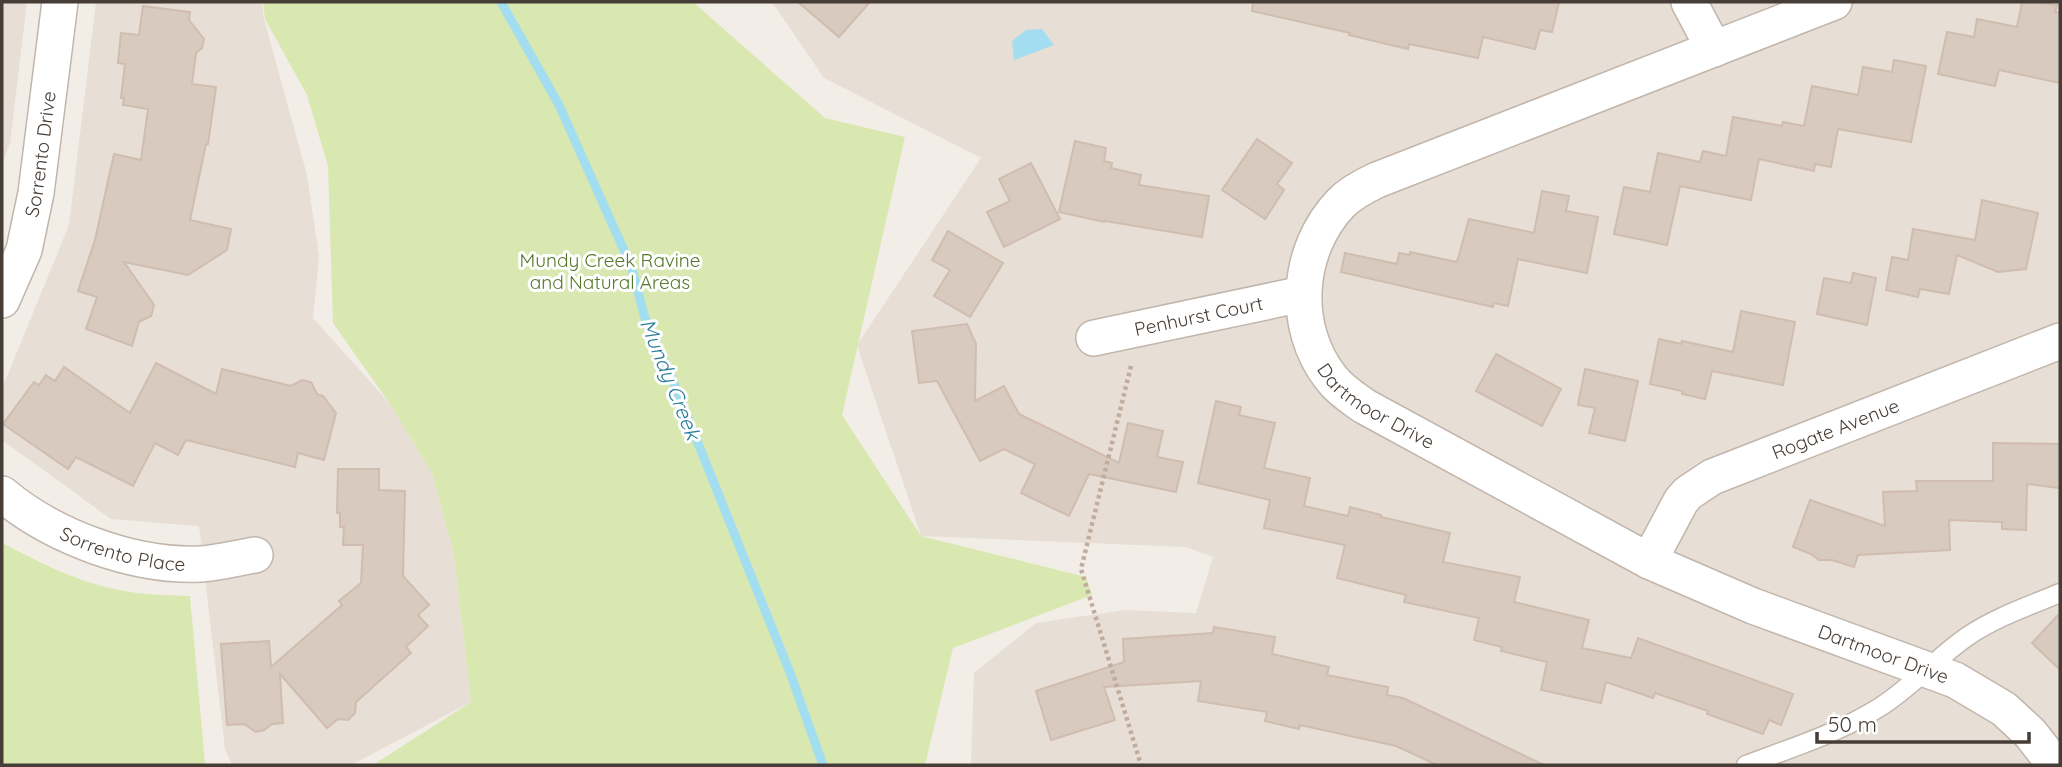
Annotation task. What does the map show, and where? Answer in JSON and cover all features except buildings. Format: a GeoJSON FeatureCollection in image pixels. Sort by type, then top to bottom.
{"type":"FeatureCollection","features":[{"type":"Feature","properties":{"kind":"street","name":"Sorrento Drive"},"geometry":{"type":"LineString","coordinates":[[2,300],[24,250],[32,213],[60,2]]}},
{"type":"Feature","properties":{"kind":"street"},"geometry":{"type":"LineString","coordinates":[[1689,2],[1714,49]]}},
{"type":"Feature","properties":{"kind":"street","name":"Dartmoor Drive"},"geometry":{"type":"LineString","coordinates":[[1835,2],[1357,190],[1341,204],[1320,233],[1305,274],[1303,293],[1306,325],[1326,370],[1345,392],[1364,406],[1649,561],[1753,606],[1955,680],[2004,709],[2030,733],[2055,765]]}},
{"type":"Feature","properties":{"kind":"street","name":"Penhurst Court"},"geometry":{"type":"LineString","coordinates":[[1094,338],[1303,293]]}},
{"type":"Feature","properties":{"kind":"street","name":"Rogate Avenue"},"geometry":{"type":"LineString","coordinates":[[1649,561],[1681,501],[1712,477],[2060,341]]}},
{"type":"Feature","properties":{"kind":"street","name":"Sorrento Place"},"geometry":{"type":"LineString","coordinates":[[2,494],[20,509],[55,529],[97,547],[152,561],[202,564],[255,555]]}},
{"type":"Feature","properties":{"kind":"lane"},"geometry":{"type":"LineString","coordinates":[[1746,765],[1864,717],[1904,691],[1951,649],[1981,628],[2060,593]]}},
{"type":"Feature","properties":{"kind":"path"},"geometry":{"type":"LineString","coordinates":[[1130,366],[1081,569],[1141,765]]}},
{"type":"Feature","properties":{"kind":"shaded area"},"geometry":{"type":"Polygon","coordinates":[[[2,2],[27,2],[10,143],[2,165],[2,2]]]}},
{"type":"Feature","properties":{"kind":"shaded area"},"geometry":{"type":"Polygon","coordinates":[[[96,2],[262,2],[264,19],[307,175],[319,256],[313,318],[390,404],[432,473],[454,554],[471,702],[351,765],[232,765],[225,749],[199,526],[111,519],[2,440],[2,383],[6,379],[69,225],[96,2]]]}},
{"type":"Feature","properties":{"kind":"shaded area"},"geometry":{"type":"Polygon","coordinates":[[[772,2],[2060,2],[2060,765],[971,765],[974,673],[1036,623],[1125,610],[1196,613],[1213,557],[1186,547],[921,536],[857,345],[981,158],[824,78],[772,2]]]}},
{"type":"Feature","properties":{"kind":"green space","name":"Mundy Creek Ravine and Natural Areas"},"geometry":{"type":"Polygon","coordinates":[[[263,2],[693,2],[825,118],[905,137],[842,415],[921,536],[1086,577],[1092,595],[953,648],[925,765],[373,765],[471,702],[454,554],[432,473],[390,404],[333,323],[328,166],[307,95],[265,19],[263,2]]]}},
{"type":"Feature","properties":{"kind":"green space"},"geometry":{"type":"Polygon","coordinates":[[[2,543],[88,582],[137,593],[190,596],[205,765],[2,765],[2,543]]]}},
{"type":"Feature","properties":{"kind":"water"},"geometry":{"type":"Polygon","coordinates":[[[1042,29],[1054,45],[1014,60],[1012,41],[1026,30],[1042,29]]]}},
{"type":"Feature","properties":{"kind":"waterway","name":"Mundy Creek"},"geometry":{"type":"LineString","coordinates":[[501,2],[559,105],[631,266],[645,318],[671,376],[789,670],[823,765]]}}]}
